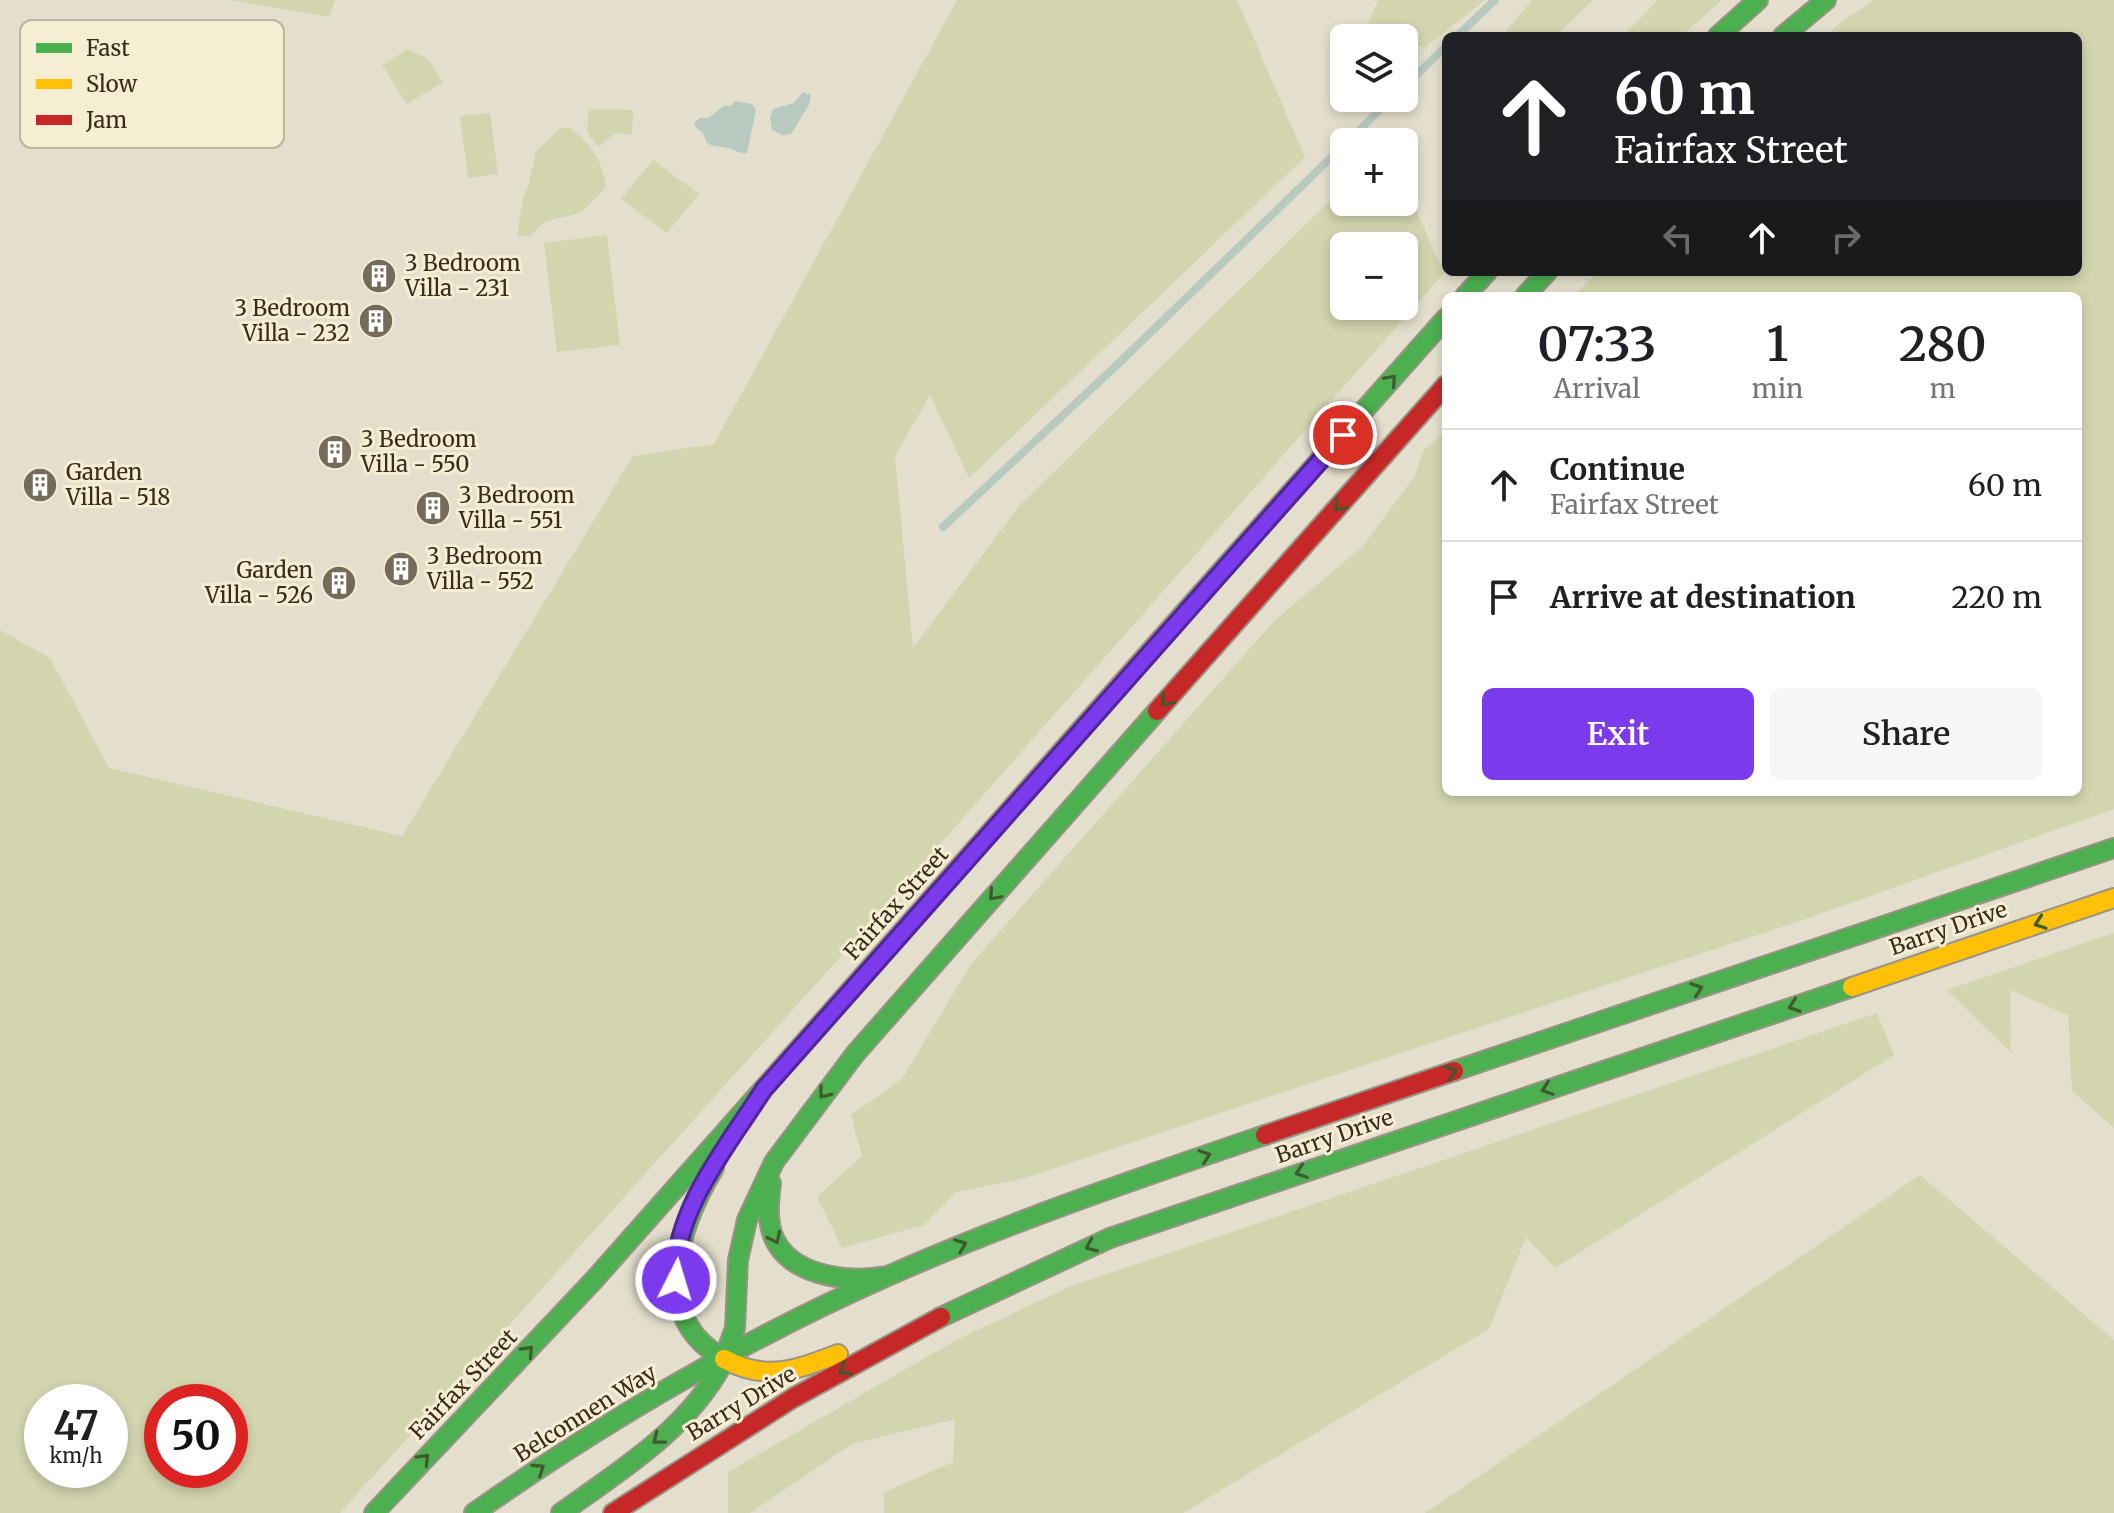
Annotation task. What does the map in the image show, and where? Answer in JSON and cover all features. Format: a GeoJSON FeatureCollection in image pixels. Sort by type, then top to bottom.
{"type":"FeatureCollection","features":[{"type":"Feature","properties":{"kind":"main road"},"geometry":{"type":"LineString","coordinates":[[1722,32],[1758,0]]}},
{"type":"Feature","properties":{"kind":"main road"},"geometry":{"type":"LineString","coordinates":[[1788,32],[1826,0]]}},
{"type":"Feature","properties":{"kind":"main road"},"geometry":{"type":"LineString","coordinates":[[1469,292],[1483,276]]}},
{"type":"Feature","properties":{"kind":"main road"},"geometry":{"type":"LineString","coordinates":[[1529,292],[1543,276]]}},
{"type":"Feature","properties":{"kind":"main road","name":"Fairfax Street"},"geometry":{"type":"LineString","coordinates":[[374,1513],[574,1301],[1442,323]]}},
{"type":"Feature","properties":{"kind":"main road"},"geometry":{"type":"LineString","coordinates":[[561,1513],[675,1425],[709,1388],[735,1328],[736,1273],[753,1203],[774,1162],[855,1054],[1442,390]]}},
{"type":"Feature","properties":{"kind":"main road","name":"Barry Drive"},"geometry":{"type":"LineString","coordinates":[[724,1359],[767,1334],[889,1276],[1047,1211],[2114,848]]}},
{"type":"Feature","properties":{"kind":"main road","name":"Barry Drive"},"geometry":{"type":"LineString","coordinates":[[613,1513],[719,1443],[961,1305],[1043,1266],[1163,1219],[2114,898]]}},
{"type":"Feature","properties":{"kind":"main road"},"geometry":{"type":"LineString","coordinates":[[764,1089],[704,1183],[687,1217],[677,1250],[676,1280],[686,1319],[702,1346],[740,1369],[760,1373],[791,1370],[961,1305]]}},
{"type":"Feature","properties":{"kind":"main road"},"geometry":{"type":"LineString","coordinates":[[774,1162],[768,1220],[773,1240],[788,1258],[822,1274],[853,1279],[889,1276]]}},
{"type":"Feature","properties":{"kind":"main road","name":"Belconnen Way"},"geometry":{"type":"LineString","coordinates":[[474,1513],[632,1410],[724,1359]]}},
{"type":"Feature","properties":{"kind":"green space"},"geometry":{"type":"Polygon","coordinates":[[[231,0],[335,0],[329,17],[231,0]]]}},
{"type":"Feature","properties":{"kind":"green space"},"geometry":{"type":"Polygon","coordinates":[[[957,0],[1237,0],[1305,157],[969,478],[930,395],[895,456],[913,648],[1019,506],[1330,201],[1330,216],[1418,214],[1442,268],[1442,275],[1418,302],[1418,232],[1330,232],[1330,320],[1403,320],[851,945],[340,1513],[0,1513],[0,630],[50,658],[109,768],[402,836],[633,456],[714,444],[957,0]]]}},
{"type":"Feature","properties":{"kind":"green space"},"geometry":{"type":"Polygon","coordinates":[[[1378,0],[1485,0],[1442,32],[1424,48],[1418,46],[1418,24],[1368,24],[1378,0]]]}},
{"type":"Feature","properties":{"kind":"green space"},"geometry":{"type":"Polygon","coordinates":[[[1532,0],[1593,0],[1560,32],[1505,32],[1532,0]]]}},
{"type":"Feature","properties":{"kind":"green space"},"geometry":{"type":"Polygon","coordinates":[[[1658,0],[1722,0],[1686,32],[1627,32],[1658,0]]]}},
{"type":"Feature","properties":{"kind":"green space"},"geometry":{"type":"Polygon","coordinates":[[[1874,0],[2114,0],[2114,809],[1803,920],[1018,1180],[956,1192],[924,1225],[842,1248],[817,1197],[862,1156],[851,1115],[902,1079],[971,964],[1274,621],[1363,546],[1416,474],[1423,451],[1442,434],[1442,796],[2082,796],[2082,292],[1577,292],[1594,276],[2082,276],[2082,32],[1830,32],[1874,0]]]}},
{"type":"Feature","properties":{"kind":"green space"},"geometry":{"type":"Polygon","coordinates":[[[408,49],[429,60],[443,82],[407,104],[382,65],[408,49]]]}},
{"type":"Feature","properties":{"kind":"green space"},"geometry":{"type":"Polygon","coordinates":[[[589,109],[633,110],[632,135],[616,132],[599,147],[587,132],[589,109]]]}},
{"type":"Feature","properties":{"kind":"green space"},"geometry":{"type":"Polygon","coordinates":[[[490,113],[498,174],[468,178],[460,116],[490,113]]]}},
{"type":"Feature","properties":{"kind":"green space"},"geometry":{"type":"Polygon","coordinates":[[[569,127],[594,153],[602,168],[606,187],[579,213],[545,222],[530,236],[517,236],[523,198],[536,151],[560,129],[569,127]]]}},
{"type":"Feature","properties":{"kind":"green space"},"geometry":{"type":"Polygon","coordinates":[[[653,160],[699,194],[667,233],[621,199],[653,160]]]}},
{"type":"Feature","properties":{"kind":"green space"},"geometry":{"type":"Polygon","coordinates":[[[607,235],[620,345],[557,352],[544,243],[607,235]]]}},
{"type":"Feature","properties":{"kind":"green space"},"geometry":{"type":"Polygon","coordinates":[[[2114,933],[2114,1128],[2072,1091],[2068,1015],[2010,990],[2011,1053],[1947,990],[2114,933]]]}},
{"type":"Feature","properties":{"kind":"green space"},"geometry":{"type":"Polygon","coordinates":[[[1877,1013],[1894,1055],[1555,1268],[1526,1237],[1489,1329],[1183,1513],[884,1513],[884,1492],[953,1462],[955,1419],[852,1444],[750,1513],[728,1513],[728,1472],[956,1340],[1069,1287],[1877,1013]]]}},
{"type":"Feature","properties":{"kind":"green space"},"geometry":{"type":"Polygon","coordinates":[[[1920,1175],[2114,1340],[2114,1513],[1425,1513],[1920,1175]]]}},
{"type":"Feature","properties":{"kind":"shaded area"},"geometry":{"type":"Polygon","coordinates":[[[803,92],[811,95],[809,105],[791,134],[782,135],[772,130],[770,117],[773,109],[794,103],[803,92]]]}},
{"type":"Feature","properties":{"kind":"shaded area"},"geometry":{"type":"Polygon","coordinates":[[[735,101],[752,104],[756,110],[747,153],[709,144],[694,124],[699,118],[709,118],[735,101]]]}},
{"type":"Feature","properties":{"kind":"waterway"},"geometry":{"type":"LineString","coordinates":[[1461,32],[1495,0]]}},
{"type":"Feature","properties":{"kind":"waterway"},"geometry":{"type":"LineString","coordinates":[[1418,73],[1442,50]]}},
{"type":"Feature","properties":{"kind":"waterway"},"geometry":{"type":"LineString","coordinates":[[1361,128],[1378,112]]}},
{"type":"Feature","properties":{"kind":"waterway"},"geometry":{"type":"LineString","coordinates":[[943,527],[1119,363],[1330,159]]}},
{"type":"Feature","properties":{"kind":"traffic: fast"},"geometry":{"type":"LineString","coordinates":[[1722,32],[1758,0]]}},
{"type":"Feature","properties":{"kind":"traffic: fast"},"geometry":{"type":"LineString","coordinates":[[1788,32],[1826,0]]}},
{"type":"Feature","properties":{"kind":"traffic: fast"},"geometry":{"type":"LineString","coordinates":[[1469,292],[1483,276]]}},
{"type":"Feature","properties":{"kind":"traffic: fast"},"geometry":{"type":"LineString","coordinates":[[1529,292],[1543,276]]}},
{"type":"Feature","properties":{"kind":"traffic: fast"},"geometry":{"type":"LineString","coordinates":[[1184,613],[1442,323]]}},
{"type":"Feature","properties":{"kind":"traffic: fast"},"geometry":{"type":"LineString","coordinates":[[714,1168],[701,1191],[681,1243],[677,1270],[678,1295],[685,1319],[700,1341],[724,1359],[735,1328],[738,1260],[747,1220],[774,1162],[855,1054],[1157,711]]}},
{"type":"Feature","properties":{"kind":"traffic: fast"},"geometry":{"type":"LineString","coordinates":[[1454,1071],[2114,848]]}},
{"type":"Feature","properties":{"kind":"traffic: fast"},"geometry":{"type":"LineString","coordinates":[[374,1513],[594,1280],[949,879]]}},
{"type":"Feature","properties":{"kind":"traffic: fast"},"geometry":{"type":"LineString","coordinates":[[941,1317],[1110,1238],[1852,987]]}},
{"type":"Feature","properties":{"kind":"traffic: fast"},"geometry":{"type":"LineString","coordinates":[[474,1513],[624,1414],[728,1355],[835,1300],[1029,1218],[1265,1135]]}},
{"type":"Feature","properties":{"kind":"traffic: fast"},"geometry":{"type":"LineString","coordinates":[[771,1183],[769,1215],[772,1233],[791,1259],[820,1274],[855,1278],[887,1276]]}},
{"type":"Feature","properties":{"kind":"traffic: fast"},"geometry":{"type":"LineString","coordinates":[[561,1513],[672,1429],[691,1409],[723,1363]]}},
{"type":"Feature","properties":{"kind":"traffic: slow"},"geometry":{"type":"LineString","coordinates":[[949,879],[1184,613]]}},
{"type":"Feature","properties":{"kind":"traffic: slow"},"geometry":{"type":"LineString","coordinates":[[1852,987],[2114,898]]}},
{"type":"Feature","properties":{"kind":"traffic: slow"},"geometry":{"type":"LineString","coordinates":[[724,1359],[767,1372],[795,1369],[838,1354]]}},
{"type":"Feature","properties":{"kind":"traffic: jam"},"geometry":{"type":"LineString","coordinates":[[1157,711],[1442,390]]}},
{"type":"Feature","properties":{"kind":"traffic: jam"},"geometry":{"type":"LineString","coordinates":[[1265,1135],[1454,1071]]}},
{"type":"Feature","properties":{"kind":"traffic: jam"},"geometry":{"type":"LineString","coordinates":[[613,1513],[793,1398],[941,1317]]}},
{"type":"Feature","properties":{"kind":"place","name":"3 Bedroom Villa - 231"},"geometry":{"type":"Point","coordinates":[379,276]}},
{"type":"Feature","properties":{"kind":"place","name":"3 Bedroom Villa - 232"},"geometry":{"type":"Point","coordinates":[376,321]}},
{"type":"Feature","properties":{"kind":"place","name":"3 Bedroom Villa - 550"},"geometry":{"type":"Point","coordinates":[335,452]}},
{"type":"Feature","properties":{"kind":"place","name":"Garden Villa - 518"},"geometry":{"type":"Point","coordinates":[40,485]}},
{"type":"Feature","properties":{"kind":"place","name":"3 Bedroom Villa - 551"},"geometry":{"type":"Point","coordinates":[433,508]}},
{"type":"Feature","properties":{"kind":"place","name":"3 Bedroom Villa - 552"},"geometry":{"type":"Point","coordinates":[401,569]}},
{"type":"Feature","properties":{"kind":"place","name":"Garden Villa - 526"},"geometry":{"type":"Point","coordinates":[339,583]}},
{"type":"Feature","properties":{"kind":"route"},"geometry":{"type":"LineString","coordinates":[[676,1280],[677,1250],[687,1217],[704,1183],[764,1089],[1343,435]]}}]}
